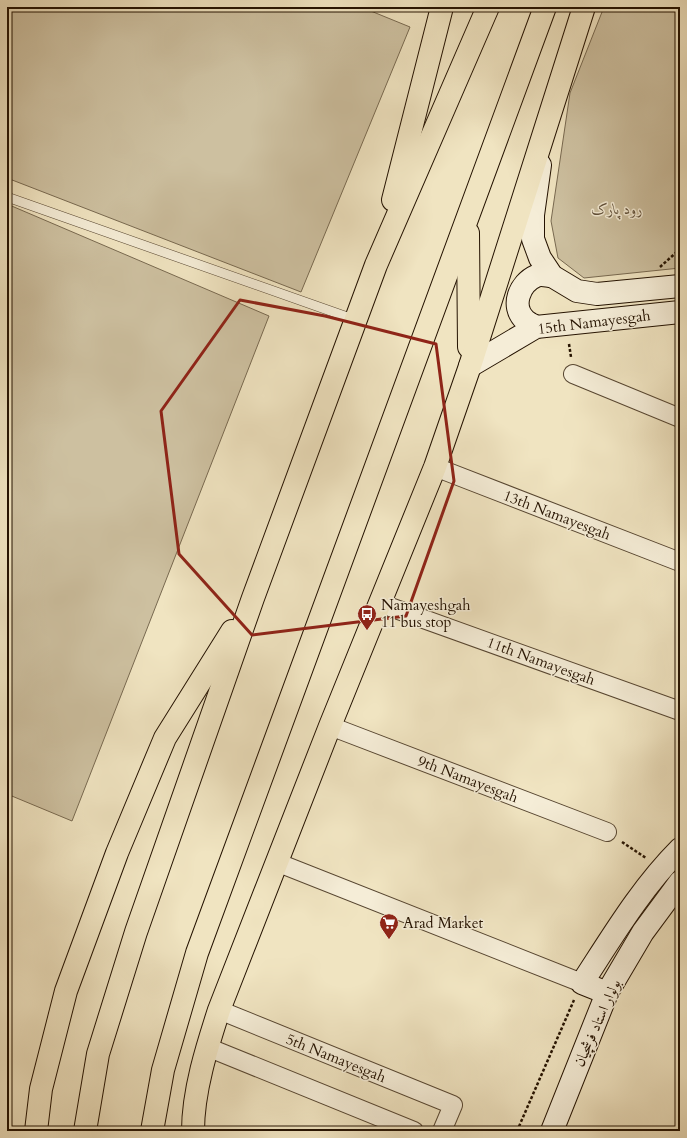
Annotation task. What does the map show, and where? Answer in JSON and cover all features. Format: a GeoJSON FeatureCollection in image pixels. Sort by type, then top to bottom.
{"type":"FeatureCollection","features":[{"type":"Feature","properties":{"kind":"highway"},"geometry":{"type":"LineString","coordinates":[[376,265],[442,7]]}},
{"type":"Feature","properties":{"kind":"highway"},"geometry":{"type":"LineString","coordinates":[[84,1131],[98,1054],[136,932],[253,598],[376,265],[488,7]]}},
{"type":"Feature","properties":{"kind":"highway"},"geometry":{"type":"LineString","coordinates":[[152,1131],[163,1070],[197,953],[468,220],[545,7]]}},
{"type":"Feature","properties":{"kind":"highway"},"geometry":{"type":"LineString","coordinates":[[193,1131],[193,1118],[207,1046],[219,1010],[330,726],[435,467],[470,366],[584,7]]}},
{"type":"Feature","properties":{"kind":"highway"},"geometry":{"type":"LineString","coordinates":[[468,220],[470,366]]}},
{"type":"Feature","properties":{"kind":"highway"},"geometry":{"type":"LineString","coordinates":[[36,1131],[41,1089],[66,991],[116,853],[165,738],[253,598]]}},
{"type":"Feature","properties":{"kind":"street","name":"15th Namayesgah"},"geometry":{"type":"LineString","coordinates":[[545,130],[533,215],[534,240],[540,258],[552,276],[577,291],[597,294],[680,286]]}},
{"type":"Feature","properties":{"kind":"street"},"geometry":{"type":"LineString","coordinates":[[536,327],[524,320],[518,308],[518,294],[526,282],[538,275],[552,276]]}},
{"type":"Feature","properties":{"kind":"street","name":"15th Namayesgah"},"geometry":{"type":"LineString","coordinates":[[470,366],[536,327],[680,312]]}},
{"type":"Feature","properties":{"kind":"street"},"geometry":{"type":"LineString","coordinates":[[573,374],[680,418]]}},
{"type":"Feature","properties":{"kind":"street","name":"13th Namayesgah"},"geometry":{"type":"LineString","coordinates":[[435,467],[680,562]]}},
{"type":"Feature","properties":{"kind":"street","name":"11th Namayesgah"},"geometry":{"type":"LineString","coordinates":[[379,603],[680,711]]}},
{"type":"Feature","properties":{"kind":"street","name":"9th Namayesgah"},"geometry":{"type":"LineString","coordinates":[[330,726],[607,832]]}},
{"type":"Feature","properties":{"kind":"street","name":"بولوار استاد فرشچیان"},"geometry":{"type":"LineString","coordinates":[[582,983],[624,919],[661,868],[680,850]]}},
{"type":"Feature","properties":{"kind":"street"},"geometry":{"type":"LineString","coordinates":[[276,862],[607,993]]}},
{"type":"Feature","properties":{"kind":"street","name":"بولوار استاد فرشچیان"},"geometry":{"type":"LineString","coordinates":[[552,1131],[607,993],[643,932],[680,882]]}},
{"type":"Feature","properties":{"kind":"street","name":"5th Namayesgah"},"geometry":{"type":"LineString","coordinates":[[219,1010],[453,1105],[442,1131]]}},
{"type":"Feature","properties":{"kind":"street"},"geometry":{"type":"LineString","coordinates":[[207,1046],[414,1131]]}},
{"type":"Feature","properties":{"kind":"lane"},"geometry":{"type":"LineString","coordinates":[[7,197],[356,320]]}},
{"type":"Feature","properties":{"kind":"path"},"geometry":{"type":"LineString","coordinates":[[660,268],[680,249]]}},
{"type":"Feature","properties":{"kind":"path"},"geometry":{"type":"LineString","coordinates":[[566,324],[573,374]]}},
{"type":"Feature","properties":{"kind":"path"},"geometry":{"type":"LineString","coordinates":[[607,832],[661,868]]}},
{"type":"Feature","properties":{"kind":"path"},"geometry":{"type":"LineString","coordinates":[[517,1131],[563,1022],[582,983]]}},
{"type":"Feature","properties":{"kind":"highlighted area"},"geometry":{"type":"Polygon","coordinates":[[[240,300],[325,316],[436,344],[454,481],[406,616],[252,635],[179,554],[161,411],[240,300]]]}},
{"type":"Feature","properties":{"kind":"green space"},"geometry":{"type":"Polygon","coordinates":[[[7,7],[361,7],[410,27],[301,292],[7,178],[7,7]]]}},
{"type":"Feature","properties":{"kind":"green space","name":"رود پارک"},"geometry":{"type":"Polygon","coordinates":[[[604,7],[680,7],[680,268],[584,278],[558,258],[551,221],[570,93],[604,7]]]}},
{"type":"Feature","properties":{"kind":"green space"},"geometry":{"type":"Polygon","coordinates":[[[7,204],[269,316],[72,821],[7,794],[7,204]]]}},
{"type":"Feature","properties":{"kind":"place","name":"Namayeshgah 11 bus stop"},"geometry":{"type":"Point","coordinates":[367,631]}},
{"type":"Feature","properties":{"kind":"place","name":"Arad Market"},"geometry":{"type":"Point","coordinates":[389,940]}}]}
